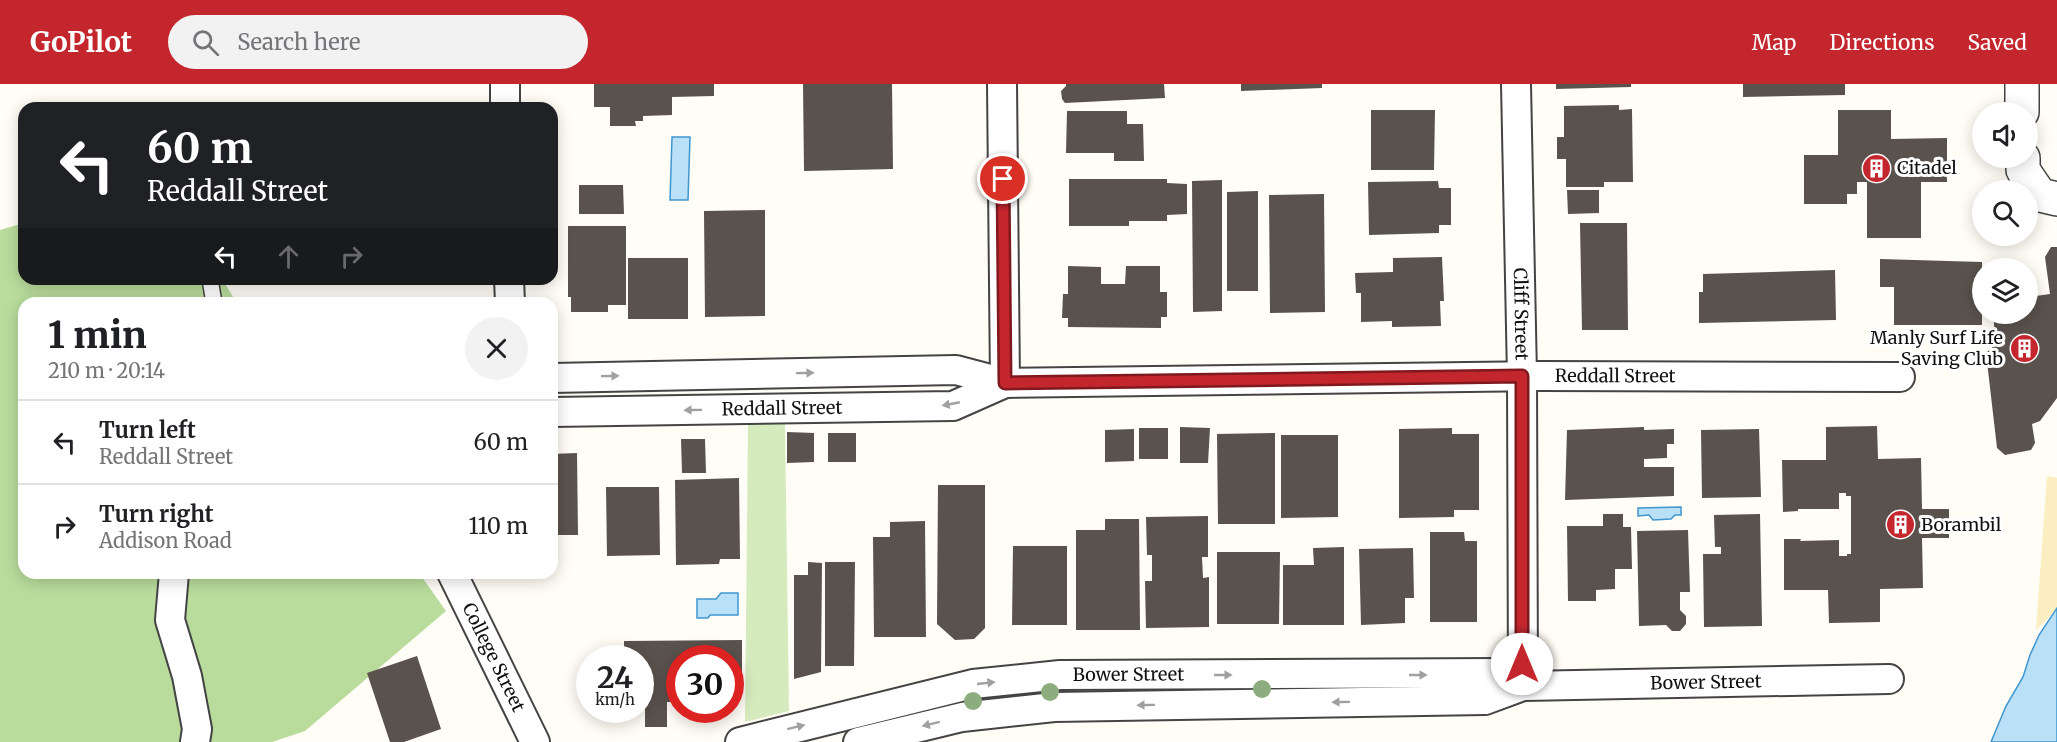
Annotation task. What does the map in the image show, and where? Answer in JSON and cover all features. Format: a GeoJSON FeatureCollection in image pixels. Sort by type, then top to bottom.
{"type":"FeatureCollection","features":[{"type":"Feature","properties":{"kind":"street"},"geometry":{"type":"LineString","coordinates":[[505,84],[506,102]]}},
{"type":"Feature","properties":{"kind":"street"},"geometry":{"type":"LineString","coordinates":[[1002,84],[1005,383]]}},
{"type":"Feature","properties":{"kind":"street","name":"Cliff Street"},"geometry":{"type":"LineString","coordinates":[[1516,84],[1522,376],[1523,686]]}},
{"type":"Feature","properties":{"kind":"street"},"geometry":{"type":"LineString","coordinates":[[2022,84],[2022,102]]}},
{"type":"Feature","properties":{"kind":"street"},"geometry":{"type":"LineString","coordinates":[[2025,168],[2040,195],[2057,198]]}},
{"type":"Feature","properties":{"kind":"street","name":"Reddall Street"},"geometry":{"type":"LineString","coordinates":[[558,378],[956,370],[1005,383],[1522,376],[1900,376]]}},
{"type":"Feature","properties":{"kind":"street","name":"Reddall Street"},"geometry":{"type":"LineString","coordinates":[[558,412],[953,406],[1005,383]]}},
{"type":"Feature","properties":{"kind":"street"},"geometry":{"type":"LineString","coordinates":[[173,579],[170,620],[187,676],[197,729],[195,742]]}},
{"type":"Feature","properties":{"kind":"street","name":"College Street"},"geometry":{"type":"LineString","coordinates":[[455,579],[535,742]]}},
{"type":"Feature","properties":{"kind":"street","name":"Bower Street"},"geometry":{"type":"LineString","coordinates":[[740,742],[973,684],[1060,675],[1500,673],[1523,686]]}},
{"type":"Feature","properties":{"kind":"street","name":"Bower Street"},"geometry":{"type":"LineString","coordinates":[[858,742],[962,717],[1054,707],[1485,700],[1523,686],[1889,679]]}},
{"type":"Feature","properties":{"kind":"green space"},"geometry":{"type":"Polygon","coordinates":[[[18,225],[18,285],[226,285],[233,297],[18,297],[18,579],[423,579],[446,611],[305,731],[272,742],[0,742],[0,230],[18,225]]]}},
{"type":"Feature","properties":{"kind":"green space"},"geometry":{"type":"Polygon","coordinates":[[[748,424],[785,424],[789,711],[745,722],[748,424]]]}},
{"type":"Feature","properties":{"kind":"sand"},"geometry":{"type":"Polygon","coordinates":[[[2047,476],[2057,478],[2057,609],[2036,630],[2047,476]]]}},
{"type":"Feature","properties":{"kind":"water"},"geometry":{"type":"Polygon","coordinates":[[[672,137],[690,137],[688,200],[670,200],[672,137]]]}},
{"type":"Feature","properties":{"kind":"water"},"geometry":{"type":"Polygon","coordinates":[[[1681,507],[1681,515],[1675,515],[1671,519],[1653,520],[1649,515],[1638,516],[1638,508],[1681,507]]]}},
{"type":"Feature","properties":{"kind":"water"},"geometry":{"type":"Polygon","coordinates":[[[721,593],[738,593],[738,615],[710,615],[708,618],[697,618],[697,599],[716,599],[721,593]]]}},
{"type":"Feature","properties":{"kind":"water"},"geometry":{"type":"Polygon","coordinates":[[[2057,608],[2057,742],[1991,742],[2006,706],[2023,677],[2039,635],[2057,608]]]}},
{"type":"Feature","properties":{"kind":"building"},"geometry":{"type":"Polygon","coordinates":[[[594,84],[714,84],[714,96],[672,97],[672,115],[643,116],[643,121],[635,121],[636,126],[610,126],[610,107],[594,107],[594,84]]]}},
{"type":"Feature","properties":{"kind":"building"},"geometry":{"type":"Polygon","coordinates":[[[803,84],[892,84],[893,169],[804,171],[803,84]]]}},
{"type":"Feature","properties":{"kind":"building"},"geometry":{"type":"Polygon","coordinates":[[[1066,84],[1164,84],[1165,98],[1065,103],[1061,91],[1066,84]]]}},
{"type":"Feature","properties":{"kind":"building"},"geometry":{"type":"Polygon","coordinates":[[[1241,84],[1322,84],[1322,88],[1241,91],[1241,84]]]}},
{"type":"Feature","properties":{"kind":"building"},"geometry":{"type":"Polygon","coordinates":[[[1556,84],[1631,84],[1631,87],[1556,89],[1556,84]]]}},
{"type":"Feature","properties":{"kind":"building"},"geometry":{"type":"Polygon","coordinates":[[[1743,84],[1845,84],[1845,95],[1743,97],[1743,84]]]}},
{"type":"Feature","properties":{"kind":"building"},"geometry":{"type":"Polygon","coordinates":[[[1619,105],[1619,110],[1632,109],[1633,182],[1604,182],[1604,187],[1566,187],[1566,159],[1557,159],[1557,137],[1564,137],[1564,106],[1619,105]]]}},
{"type":"Feature","properties":{"kind":"building"},"geometry":{"type":"Polygon","coordinates":[[[1371,110],[1435,110],[1434,170],[1371,170],[1371,110]]]}},
{"type":"Feature","properties":{"kind":"building","name":"Citadel"},"geometry":{"type":"Polygon","coordinates":[[[1838,110],[1891,110],[1891,139],[1947,138],[1947,182],[1921,182],[1921,238],[1867,238],[1867,182],[1857,182],[1857,194],[1847,194],[1847,204],[1804,204],[1804,155],[1838,155],[1838,110]]]}},
{"type":"Feature","properties":{"kind":"building"},"geometry":{"type":"Polygon","coordinates":[[[1067,111],[1127,111],[1127,124],[1143,124],[1144,161],[1114,161],[1114,153],[1066,153],[1067,111]]]}},
{"type":"Feature","properties":{"kind":"building"},"geometry":{"type":"Polygon","coordinates":[[[1069,179],[1167,179],[1167,183],[1187,184],[1187,214],[1167,215],[1167,221],[1129,221],[1129,226],[1069,226],[1069,179]]]}},
{"type":"Feature","properties":{"kind":"building"},"geometry":{"type":"Polygon","coordinates":[[[1222,180],[1222,311],[1193,312],[1192,181],[1222,180]]]}},
{"type":"Feature","properties":{"kind":"building"},"geometry":{"type":"Polygon","coordinates":[[[1438,181],[1439,188],[1451,188],[1451,225],[1439,225],[1439,233],[1369,235],[1368,182],[1438,181]]]}},
{"type":"Feature","properties":{"kind":"building"},"geometry":{"type":"Polygon","coordinates":[[[579,185],[623,185],[624,214],[579,214],[579,185]]]}},
{"type":"Feature","properties":{"kind":"building"},"geometry":{"type":"Polygon","coordinates":[[[1567,190],[1599,190],[1599,213],[1568,214],[1567,190]]]}},
{"type":"Feature","properties":{"kind":"building"},"geometry":{"type":"Polygon","coordinates":[[[1258,191],[1258,291],[1227,291],[1227,192],[1258,191]]]}},
{"type":"Feature","properties":{"kind":"building"},"geometry":{"type":"Polygon","coordinates":[[[1324,194],[1325,312],[1270,313],[1269,195],[1324,194]]]}},
{"type":"Feature","properties":{"kind":"building"},"geometry":{"type":"Polygon","coordinates":[[[765,210],[765,316],[705,317],[704,211],[765,210]]]}},
{"type":"Feature","properties":{"kind":"building"},"geometry":{"type":"Polygon","coordinates":[[[1580,223],[1627,223],[1628,330],[1582,330],[1580,223]]]}},
{"type":"Feature","properties":{"kind":"building"},"geometry":{"type":"Polygon","coordinates":[[[568,226],[626,226],[626,305],[608,305],[608,312],[571,312],[571,297],[568,297],[568,226]]]}},
{"type":"Feature","properties":{"kind":"building","name":"Manly Surf Life Saving Club"},"geometry":{"type":"Polygon","coordinates":[[[2051,247],[2057,247],[2057,398],[2040,421],[2032,424],[2035,443],[2031,450],[2005,455],[1997,448],[1986,353],[1996,344],[1994,324],[2038,324],[2038,296],[2050,294],[2045,257],[2051,247]]]}},
{"type":"Feature","properties":{"kind":"building"},"geometry":{"type":"Polygon","coordinates":[[[1442,257],[1444,301],[1440,301],[1441,326],[1392,327],[1392,321],[1361,322],[1361,293],[1356,293],[1355,273],[1393,272],[1393,258],[1442,257]]]}},
{"type":"Feature","properties":{"kind":"building"},"geometry":{"type":"Polygon","coordinates":[[[628,258],[688,258],[688,319],[628,319],[628,258]]]}},
{"type":"Feature","properties":{"kind":"building"},"geometry":{"type":"Polygon","coordinates":[[[1880,259],[1972,262],[1972,324],[1982,325],[1894,325],[1894,287],[1880,287],[1880,259]]]}},
{"type":"Feature","properties":{"kind":"building"},"geometry":{"type":"Polygon","coordinates":[[[1068,266],[1101,267],[1101,284],[1125,284],[1126,266],[1160,266],[1160,292],[1167,292],[1167,317],[1161,317],[1161,328],[1068,327],[1068,318],[1062,318],[1063,294],[1068,294],[1068,266]]]}},
{"type":"Feature","properties":{"kind":"building"},"geometry":{"type":"Polygon","coordinates":[[[1835,270],[1836,320],[1699,323],[1699,292],[1703,292],[1703,274],[1835,270]]]}},
{"type":"Feature","properties":{"kind":"building","name":"Borambil"},"geometry":{"type":"Polygon","coordinates":[[[1877,426],[1878,459],[1921,458],[1922,509],[1949,509],[1949,538],[1922,538],[1923,588],[1880,589],[1880,622],[1829,623],[1828,590],[1784,590],[1784,539],[1839,540],[1839,556],[1851,554],[1851,496],[1839,493],[1839,509],[1798,509],[1798,511],[1783,512],[1782,460],[1826,460],[1826,427],[1877,426]]]}},
{"type":"Feature","properties":{"kind":"building"},"geometry":{"type":"Polygon","coordinates":[[[1180,427],[1210,428],[1208,463],[1180,463],[1180,427]]]}},
{"type":"Feature","properties":{"kind":"building"},"geometry":{"type":"Polygon","coordinates":[[[1644,427],[1644,430],[1674,429],[1674,444],[1667,444],[1667,458],[1644,459],[1644,467],[1674,467],[1674,496],[1565,500],[1567,430],[1644,427]]]}},
{"type":"Feature","properties":{"kind":"building"},"geometry":{"type":"Polygon","coordinates":[[[1139,428],[1168,428],[1168,459],[1139,459],[1139,428]]]}},
{"type":"Feature","properties":{"kind":"building"},"geometry":{"type":"Polygon","coordinates":[[[1452,428],[1452,434],[1479,434],[1479,510],[1454,510],[1454,517],[1399,518],[1399,429],[1452,428]]]}},
{"type":"Feature","properties":{"kind":"building"},"geometry":{"type":"Polygon","coordinates":[[[1134,429],[1134,461],[1105,462],[1105,430],[1134,429]]]}},
{"type":"Feature","properties":{"kind":"building"},"geometry":{"type":"Polygon","coordinates":[[[1759,429],[1761,497],[1702,498],[1701,430],[1759,429]]]}},
{"type":"Feature","properties":{"kind":"building"},"geometry":{"type":"Polygon","coordinates":[[[787,432],[814,433],[814,462],[787,463],[787,432]]]}},
{"type":"Feature","properties":{"kind":"building"},"geometry":{"type":"Polygon","coordinates":[[[828,433],[856,433],[856,462],[828,462],[828,433]]]}},
{"type":"Feature","properties":{"kind":"building"},"geometry":{"type":"Polygon","coordinates":[[[1275,433],[1275,524],[1218,524],[1217,434],[1275,433]]]}},
{"type":"Feature","properties":{"kind":"building"},"geometry":{"type":"Polygon","coordinates":[[[1281,435],[1338,435],[1338,517],[1281,518],[1281,435]]]}},
{"type":"Feature","properties":{"kind":"building"},"geometry":{"type":"Polygon","coordinates":[[[681,439],[705,439],[706,473],[682,473],[681,439]]]}},
{"type":"Feature","properties":{"kind":"building"},"geometry":{"type":"Polygon","coordinates":[[[577,453],[578,535],[558,535],[558,454],[577,453]]]}},
{"type":"Feature","properties":{"kind":"building"},"geometry":{"type":"Polygon","coordinates":[[[739,478],[740,559],[720,559],[719,564],[676,565],[675,480],[739,478]]]}},
{"type":"Feature","properties":{"kind":"building"},"geometry":{"type":"Polygon","coordinates":[[[938,485],[985,485],[985,628],[974,639],[955,640],[937,624],[938,485]]]}},
{"type":"Feature","properties":{"kind":"building"},"geometry":{"type":"Polygon","coordinates":[[[606,487],[659,487],[660,555],[607,556],[606,487]]]}},
{"type":"Feature","properties":{"kind":"building"},"geometry":{"type":"Polygon","coordinates":[[[1603,514],[1623,514],[1623,527],[1631,527],[1632,569],[1615,569],[1615,589],[1596,590],[1596,601],[1568,601],[1567,526],[1603,526],[1603,514]]]}},
{"type":"Feature","properties":{"kind":"building"},"geometry":{"type":"Polygon","coordinates":[[[1760,514],[1762,626],[1704,627],[1703,554],[1721,554],[1721,547],[1715,547],[1714,515],[1760,514]]]}},
{"type":"Feature","properties":{"kind":"building"},"geometry":{"type":"Polygon","coordinates":[[[1208,516],[1208,557],[1202,557],[1203,578],[1209,577],[1209,627],[1146,628],[1145,581],[1152,581],[1152,555],[1147,555],[1146,517],[1208,516]]]}},
{"type":"Feature","properties":{"kind":"building"},"geometry":{"type":"Polygon","coordinates":[[[1105,519],[1139,519],[1140,630],[1076,630],[1076,530],[1105,530],[1105,519]]]}},
{"type":"Feature","properties":{"kind":"building"},"geometry":{"type":"Polygon","coordinates":[[[925,521],[926,637],[874,637],[873,537],[890,537],[890,522],[925,521]]]}},
{"type":"Feature","properties":{"kind":"building"},"geometry":{"type":"Polygon","coordinates":[[[1688,530],[1690,592],[1680,592],[1680,610],[1686,616],[1686,624],[1680,631],[1672,631],[1666,625],[1639,626],[1637,531],[1688,530]]]}},
{"type":"Feature","properties":{"kind":"building"},"geometry":{"type":"Polygon","coordinates":[[[1430,532],[1464,532],[1465,541],[1477,541],[1477,622],[1430,622],[1430,532]]]}},
{"type":"Feature","properties":{"kind":"building"},"geometry":{"type":"Polygon","coordinates":[[[1013,546],[1067,546],[1067,625],[1012,625],[1013,546]]]}},
{"type":"Feature","properties":{"kind":"building"},"geometry":{"type":"Polygon","coordinates":[[[1344,547],[1344,625],[1283,625],[1283,565],[1314,565],[1313,548],[1344,547]]]}},
{"type":"Feature","properties":{"kind":"building"},"geometry":{"type":"Polygon","coordinates":[[[1413,548],[1414,598],[1405,598],[1405,623],[1361,625],[1359,549],[1413,548]]]}},
{"type":"Feature","properties":{"kind":"building"},"geometry":{"type":"Polygon","coordinates":[[[1217,552],[1280,552],[1279,624],[1217,624],[1217,552]]]}},
{"type":"Feature","properties":{"kind":"building"},"geometry":{"type":"Polygon","coordinates":[[[808,562],[822,563],[821,672],[794,679],[794,575],[808,575],[808,562]]]}},
{"type":"Feature","properties":{"kind":"building"},"geometry":{"type":"Polygon","coordinates":[[[825,562],[855,562],[854,666],[825,666],[825,562]]]}},
{"type":"Feature","properties":{"kind":"building"},"geometry":{"type":"Polygon","coordinates":[[[742,640],[742,645],[666,645],[667,727],[645,727],[645,723],[654,723],[654,645],[624,645],[624,641],[742,640]]]}},
{"type":"Feature","properties":{"kind":"building"},"geometry":{"type":"Polygon","coordinates":[[[417,656],[441,729],[404,742],[390,742],[367,673],[417,656]]]}},
{"type":"Feature","properties":{"kind":"place","name":"Citadel"},"geometry":{"type":"Point","coordinates":[1876,168]}},
{"type":"Feature","properties":{"kind":"place","name":"Manly Surf Life Saving Club"},"geometry":{"type":"Point","coordinates":[2024,348]}},
{"type":"Feature","properties":{"kind":"place","name":"Borambil"},"geometry":{"type":"Point","coordinates":[1900,525]}},
{"type":"Feature","properties":{"kind":"route"},"geometry":{"type":"LineString","coordinates":[[1003,179],[1005,383],[1522,376],[1522,664]]}}]}
